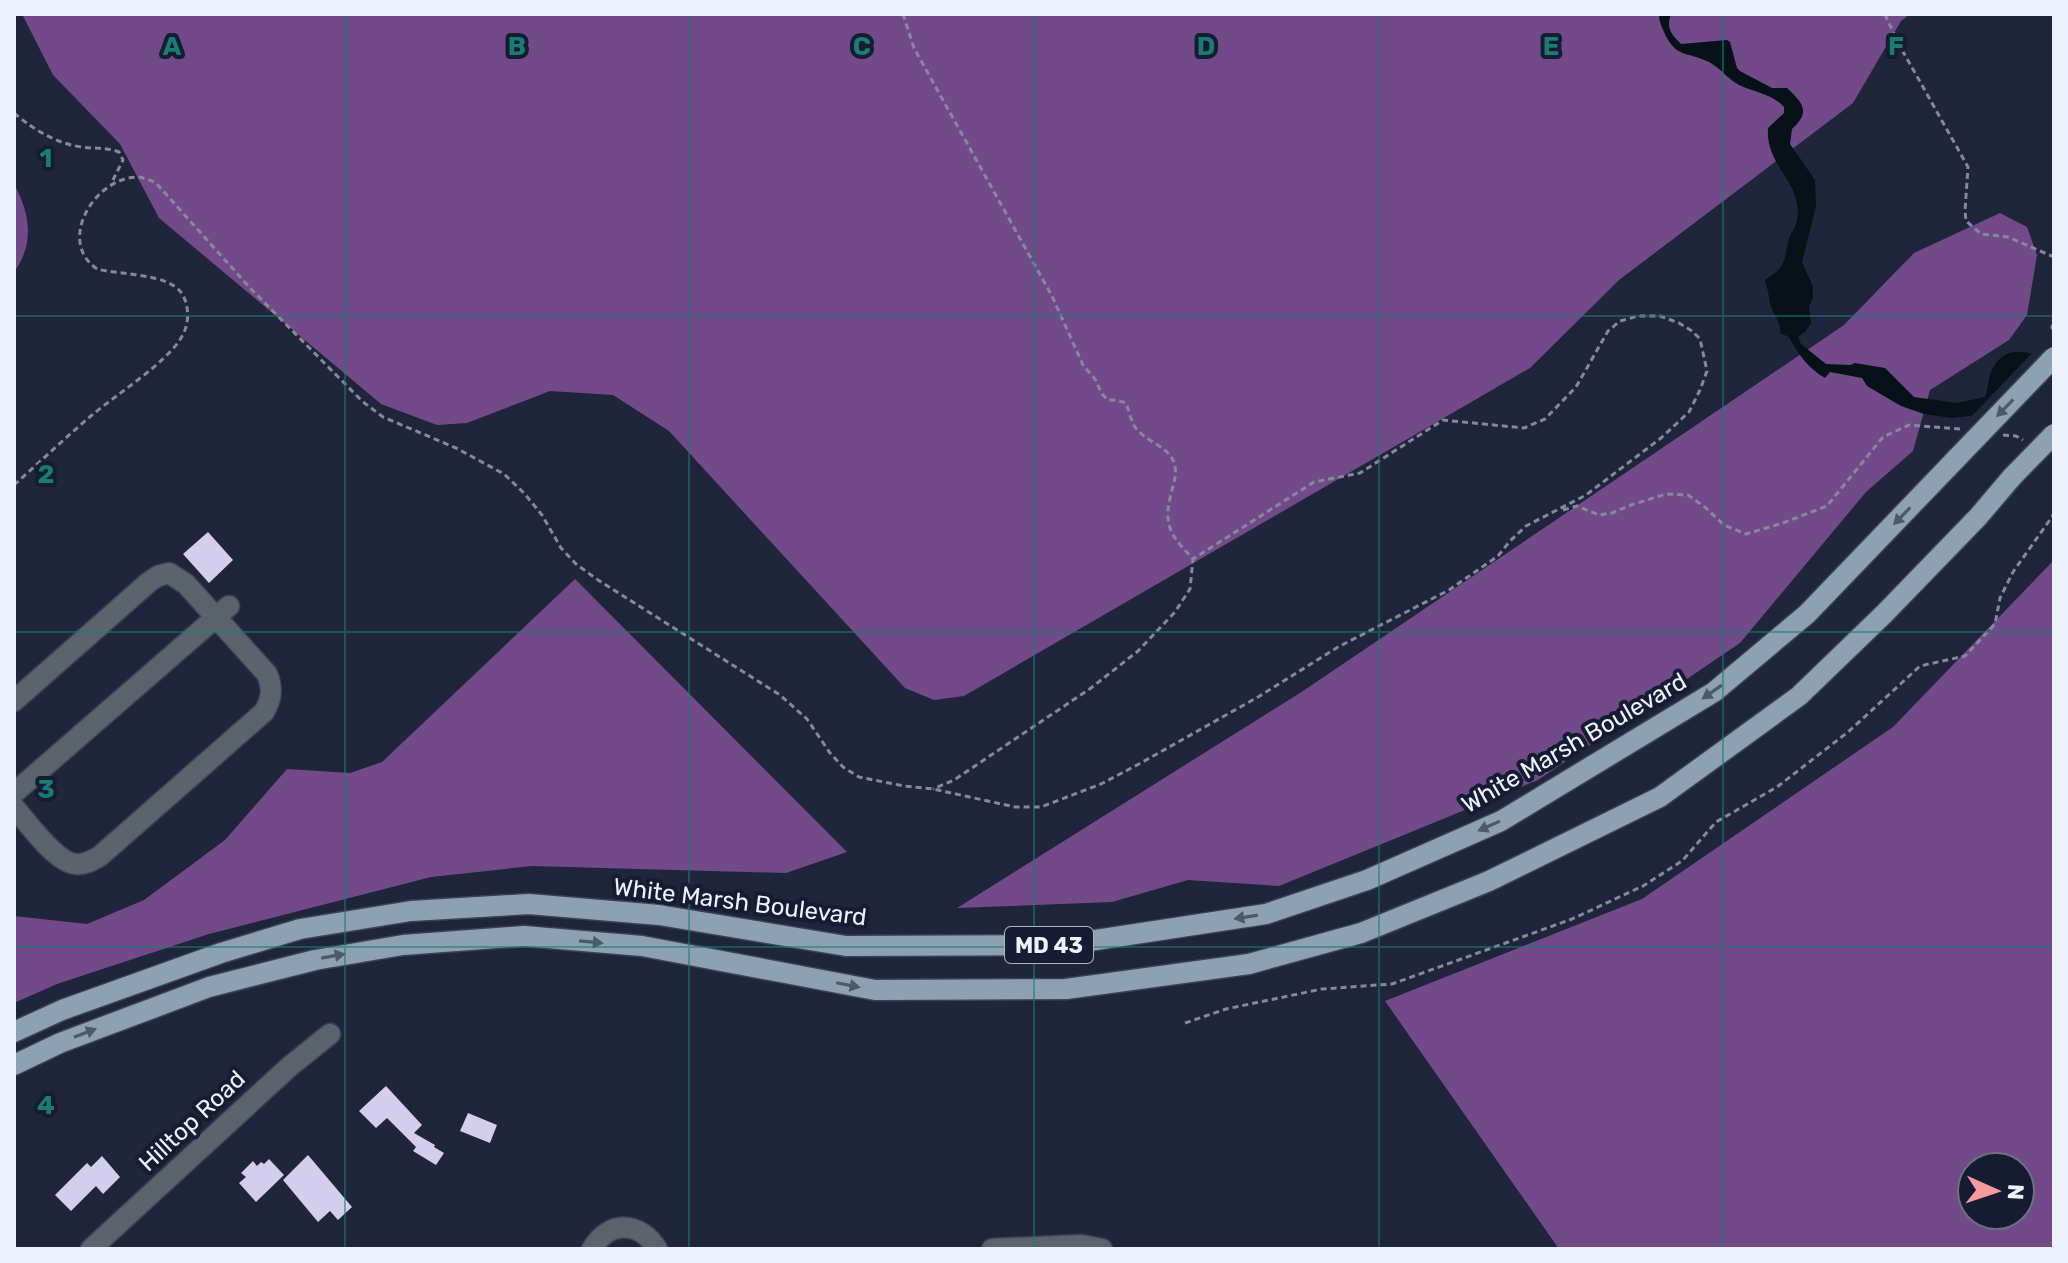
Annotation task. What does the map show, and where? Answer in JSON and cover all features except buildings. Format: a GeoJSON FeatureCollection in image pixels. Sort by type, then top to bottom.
{"type":"FeatureCollection","features":[{"type":"Feature","properties":{"kind":"main road","name":"White Marsh Boulevard"},"geometry":{"type":"LineString","coordinates":[[14,1032],[62,1010],[234,949],[300,929],[411,911],[529,904],[659,915],[846,946],[1063,945],[1266,914],[1367,880],[1501,821],[1714,692],[1807,614],[2054,357]]}},
{"type":"Feature","properties":{"kind":"main road","name":"MD 43"},"geometry":{"type":"LineString","coordinates":[[14,1065],[60,1043],[209,987],[315,960],[403,945],[524,936],[642,946],[875,990],[1066,989],[1249,964],[1361,933],[1489,881],[1660,797],[1799,696],[1884,614],[2054,434]]}},
{"type":"Feature","properties":{"kind":"street"},"geometry":{"type":"LineString","coordinates":[[14,701],[158,576],[169,573],[222,612],[267,674],[272,690],[264,712],[109,849],[84,864],[72,864],[57,856],[14,807]]}},
{"type":"Feature","properties":{"kind":"street"},"geometry":{"type":"LineString","coordinates":[[14,793],[222,612]]}},
{"type":"Feature","properties":{"kind":"street","name":"Hilltop Road"},"geometry":{"type":"LineString","coordinates":[[91,1249],[289,1067],[330,1034]]}},
{"type":"Feature","properties":{"kind":"street"},"geometry":{"type":"LineString","coordinates":[[592,1249],[607,1232],[618,1228],[641,1232],[651,1239],[657,1249]]}},
{"type":"Feature","properties":{"kind":"street"},"geometry":{"type":"LineString","coordinates":[[992,1249],[1081,1245],[1102,1249]]}},
{"type":"Feature","properties":{"kind":"path"},"geometry":{"type":"LineString","coordinates":[[903,14],[914,48],[1052,296],[1083,365],[1102,394],[1108,400],[1126,403],[1135,427],[1161,446],[1174,463],[1175,479],[1169,501],[1168,523],[1175,540],[1193,559],[1190,589],[1175,612],[1138,651],[1091,688],[954,780],[933,789]]}},
{"type":"Feature","properties":{"kind":"path"},"geometry":{"type":"LineString","coordinates":[[1886,14],[1901,48],[1968,167],[1966,221],[1981,234],[2008,237],[2054,257]]}},
{"type":"Feature","properties":{"kind":"path"},"geometry":{"type":"LineString","coordinates":[[14,113],[57,142],[119,152],[123,160],[111,184]]}},
{"type":"Feature","properties":{"kind":"path"},"geometry":{"type":"LineString","coordinates":[[14,485],[92,415],[159,362],[182,337],[186,325],[186,303],[173,285],[152,277],[97,269],[83,254],[80,231],[100,192],[127,178],[142,177],[156,183],[251,289],[363,402],[383,417],[456,448],[504,474],[542,515],[561,548],[576,564],[780,695],[807,719],[843,767],[859,777],[1015,807],[1041,807],[1101,784],[1258,697],[1338,647],[1449,590],[1498,556],[1526,526],[1586,495],[1624,468],[1689,412],[1707,371],[1700,339],[1679,323],[1660,316],[1638,316],[1620,321],[1608,331],[1576,387],[1545,419],[1524,428],[1443,420],[1360,473],[1314,482],[1193,559]]}},
{"type":"Feature","properties":{"kind":"path"},"geometry":{"type":"LineString","coordinates":[[2054,315],[2054,329]]}},
{"type":"Feature","properties":{"kind":"path"},"geometry":{"type":"LineString","coordinates":[[1554,513],[1577,506],[1599,515],[1666,494],[1688,495],[1724,525],[1746,534],[1827,506],[1883,437],[1909,425],[1960,429]]}},
{"type":"Feature","properties":{"kind":"path"},"geometry":{"type":"LineString","coordinates":[[2002,434],[2027,442]]}},
{"type":"Feature","properties":{"kind":"path"},"geometry":{"type":"LineString","coordinates":[[1185,1023],[1226,1009],[1322,989],[1392,984],[1572,919],[1643,886],[1682,861],[1716,822],[1777,787],[1848,732],[1920,666],[1965,656],[1995,624],[2000,598],[2013,572],[2054,514]]}},
{"type":"Feature","properties":{"kind":"shaded area"},"geometry":{"type":"Polygon","coordinates":[[[22,14],[1910,14],[1901,21],[1853,103],[1619,280],[1530,368],[964,696],[934,700],[905,688],[669,431],[613,395],[550,391],[467,423],[437,425],[381,404],[159,218],[120,144],[53,75],[22,14]]]}},
{"type":"Feature","properties":{"kind":"shaded area"},"geometry":{"type":"Polygon","coordinates":[[[1659,14],[1671,14],[1670,30],[1681,44],[1727,40],[1740,71],[1772,88],[1787,88],[1801,103],[1803,113],[1792,129],[1790,144],[1815,180],[1816,206],[1802,262],[1813,287],[1813,298],[1809,306],[1811,323],[1798,337],[1801,344],[1826,364],[1855,363],[1885,368],[1914,397],[1957,403],[1985,397],[1991,372],[2003,356],[2018,352],[2036,355],[2054,360],[2054,406],[1952,418],[1924,414],[1901,406],[1867,386],[1862,378],[1830,372],[1825,378],[1819,375],[1789,337],[1780,333],[1765,280],[1782,265],[1797,221],[1795,196],[1772,154],[1769,142],[1768,128],[1784,113],[1784,107],[1739,85],[1709,62],[1673,47],[1664,32],[1659,14]]]}},
{"type":"Feature","properties":{"kind":"shaded area"},"geometry":{"type":"Polygon","coordinates":[[[14,184],[24,206],[28,228],[25,251],[14,272],[14,184]]]}},
{"type":"Feature","properties":{"kind":"shaded area"},"geometry":{"type":"Polygon","coordinates":[[[2000,213],[2027,227],[2037,255],[2027,315],[2009,340],[1930,390],[1913,451],[1866,492],[1740,643],[1538,780],[1279,886],[1188,880],[1112,902],[957,908],[1303,691],[1844,325],[1914,253],[2000,213]]]}},
{"type":"Feature","properties":{"kind":"shaded area"},"geometry":{"type":"Polygon","coordinates":[[[2054,560],[2054,1249],[1559,1249],[1385,1001],[1642,899],[1893,727],[2054,560]]]}},
{"type":"Feature","properties":{"kind":"shaded area"},"geometry":{"type":"Polygon","coordinates":[[[575,579],[847,852],[786,873],[532,866],[431,877],[209,934],[57,984],[14,1003],[14,916],[87,924],[144,900],[225,840],[287,769],[350,773],[382,762],[575,579]]]}},
{"type":"Feature","properties":{"kind":"pier"},"geometry":{"type":"Polygon","coordinates":[[[2035,350],[2054,356],[2054,410],[1968,420],[2035,350]]]}}]}
